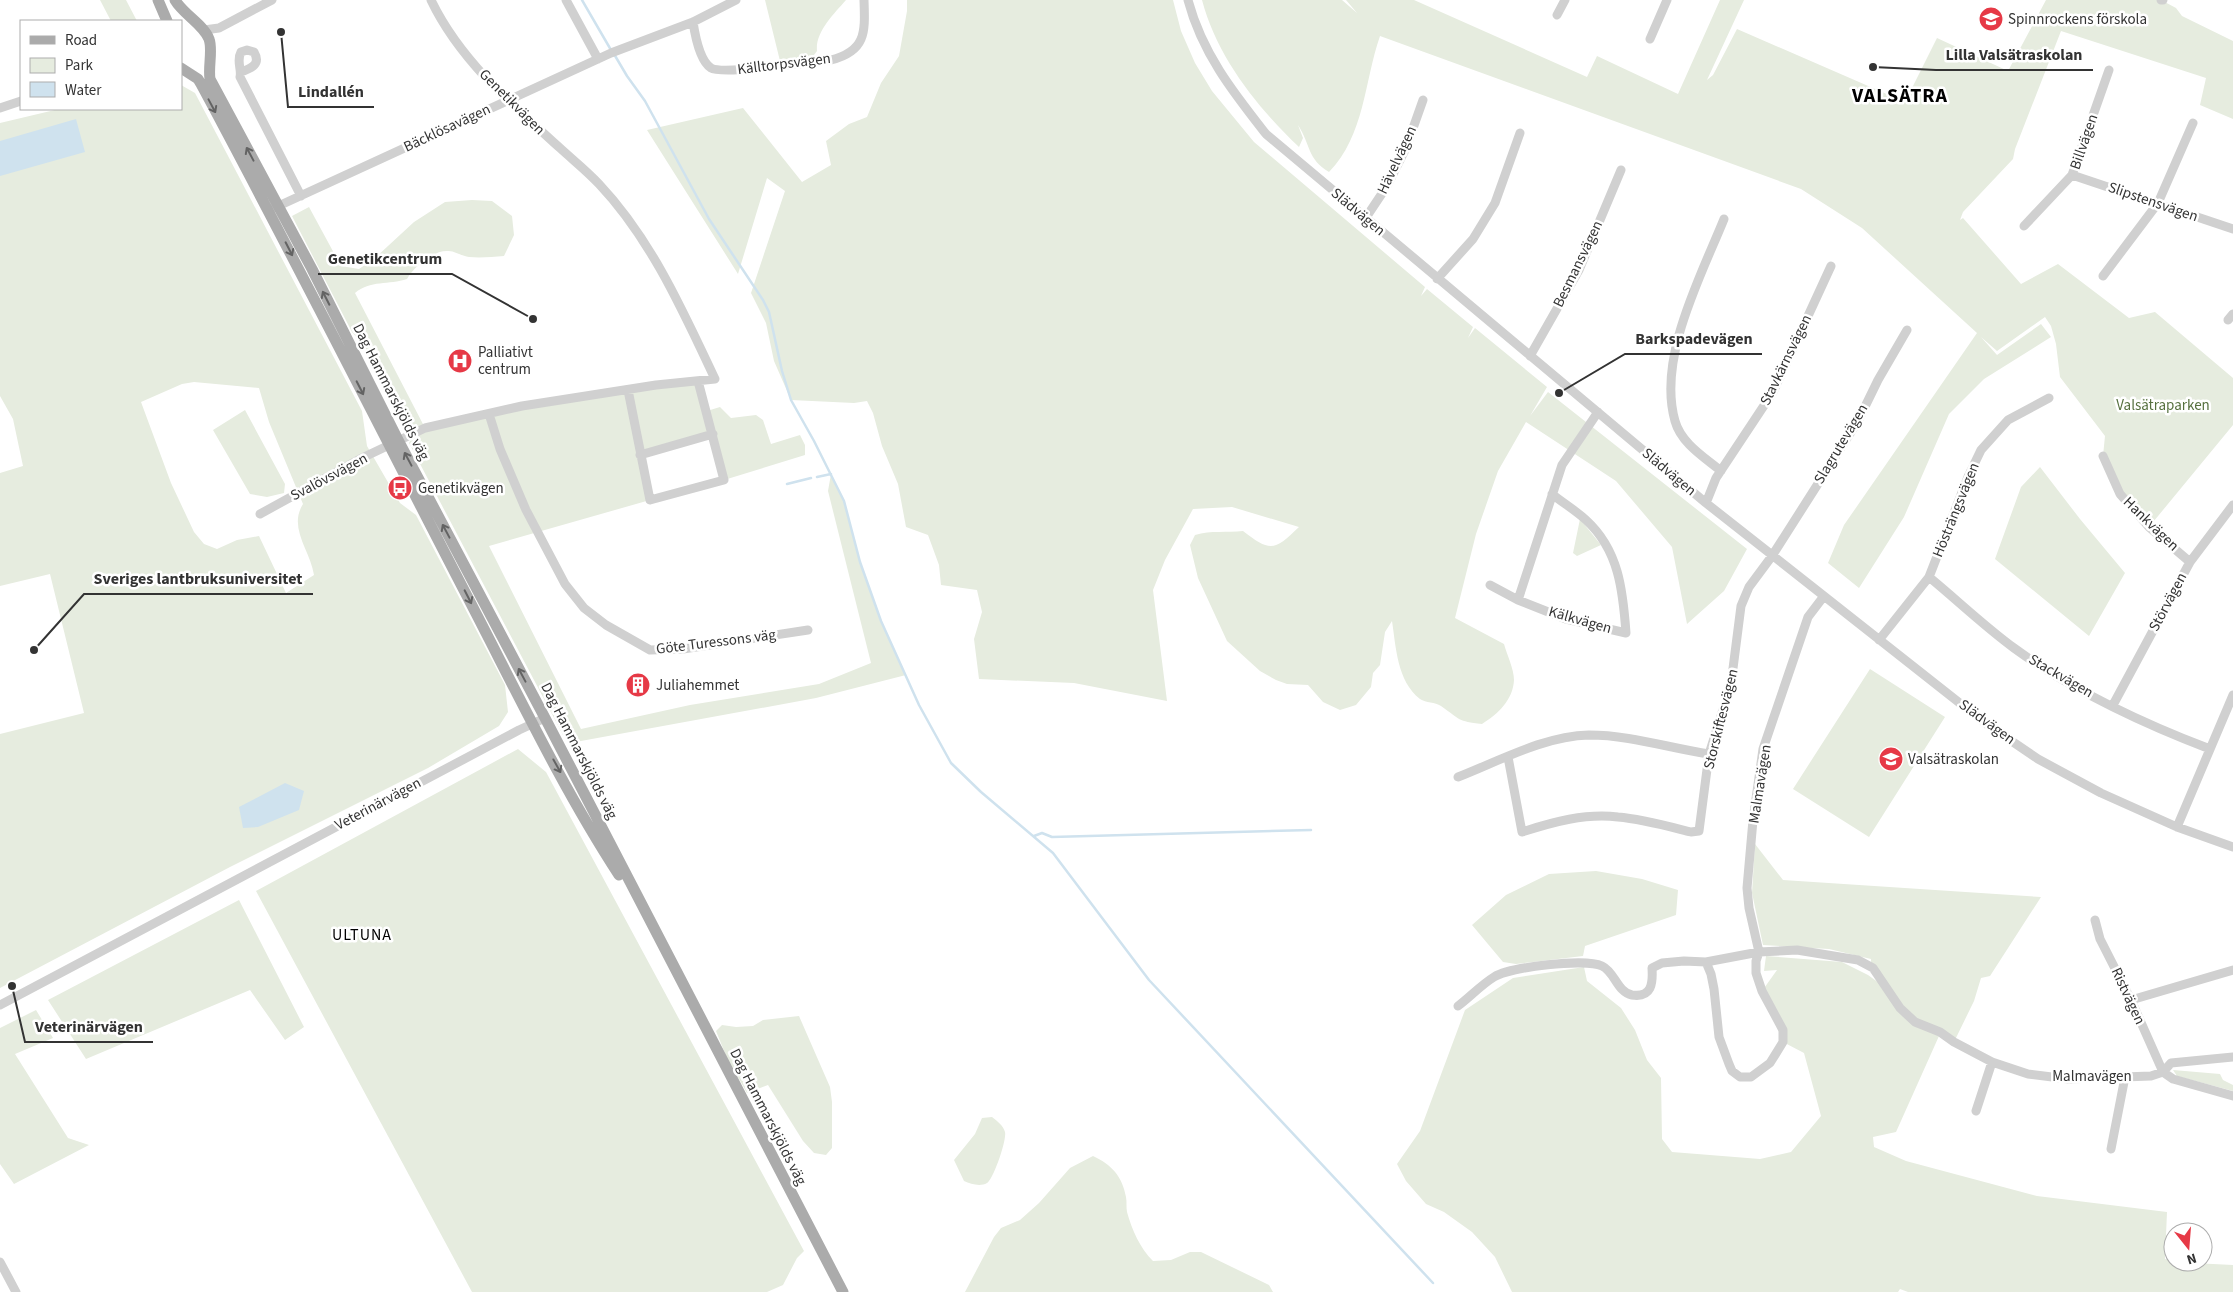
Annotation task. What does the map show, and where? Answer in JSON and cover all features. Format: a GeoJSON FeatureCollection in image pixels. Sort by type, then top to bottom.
{"type":"FeatureCollection","features":[{"type":"Feature","properties":{"kind":"main road"},"geometry":{"type":"LineString","coordinates":[[158,0],[167,20]]}},
{"type":"Feature","properties":{"kind":"main road","name":"Dag Hammarskjölds väg"},"geometry":{"type":"LineString","coordinates":[[175,0],[182,12],[202,29],[210,49],[210,79],[273,209],[394,443],[533,723],[594,835],[654,928]]}},
{"type":"Feature","properties":{"kind":"main road"},"geometry":{"type":"LineString","coordinates":[[182,25],[193,25],[202,29]]}},
{"type":"Feature","properties":{"kind":"main road","name":"Dag Hammarskjölds väg"},"geometry":{"type":"LineString","coordinates":[[182,68],[198,66],[206,60],[210,49]]}},
{"type":"Feature","properties":{"kind":"main road","name":"Dag Hammarskjölds väg"},"geometry":{"type":"LineString","coordinates":[[182,68],[198,79],[273,209]]}},
{"type":"Feature","properties":{"kind":"main road","name":"Dag Hammarskjölds väg"},"geometry":{"type":"LineString","coordinates":[[394,443],[545,718],[842,1292]]}},
{"type":"Feature","properties":{"kind":"street"},"geometry":{"type":"LineString","coordinates":[[202,29],[220,28],[272,0]]}},
{"type":"Feature","properties":{"kind":"street","name":"Genetikvägen"},"geometry":{"type":"LineString","coordinates":[[394,443],[425,428],[489,414],[628,390],[715,379],[686,316],[622,210],[598,182],[508,100],[480,70],[457,40],[431,0]]}},
{"type":"Feature","properties":{"kind":"street"},"geometry":{"type":"LineString","coordinates":[[566,0],[598,59]]}},
{"type":"Feature","properties":{"kind":"street","name":"Bäcklösavägen"},"geometry":{"type":"LineString","coordinates":[[273,209],[613,52],[693,22],[736,0]]}},
{"type":"Feature","properties":{"kind":"street","name":"Källtorpsvägen"},"geometry":{"type":"LineString","coordinates":[[693,22],[696,41],[706,64],[713,70],[733,70],[814,62],[844,56],[856,47],[865,31],[864,0]]}},
{"type":"Feature","properties":{"kind":"street","name":"Slädvägen"},"geometry":{"type":"LineString","coordinates":[[1188,0],[1194,22],[1208,54],[1226,82],[1266,134],[1365,219],[1706,503],[1985,723],[2038,759],[2101,793],[2177,827],[2233,847]]}},
{"type":"Feature","properties":{"kind":"street"},"geometry":{"type":"LineString","coordinates":[[1556,15],[1565,0]]}},
{"type":"Feature","properties":{"kind":"street"},"geometry":{"type":"LineString","coordinates":[[1650,39],[1667,0]]}},
{"type":"Feature","properties":{"kind":"street"},"geometry":{"type":"LineString","coordinates":[[210,49],[220,28]]}},
{"type":"Feature","properties":{"kind":"street","name":"Billvägen"},"geometry":{"type":"LineString","coordinates":[[2024,226],[2072,175],[2109,70]]}},
{"type":"Feature","properties":{"kind":"street"},"geometry":{"type":"LineString","coordinates":[[241,72],[240,78],[301,196]]}},
{"type":"Feature","properties":{"kind":"street","name":"Hävelvägen"},"geometry":{"type":"LineString","coordinates":[[1365,219],[1387,186],[1406,148],[1423,100]]}},
{"type":"Feature","properties":{"kind":"street"},"geometry":{"type":"LineString","coordinates":[[0,108],[20,101]]}},
{"type":"Feature","properties":{"kind":"street"},"geometry":{"type":"LineString","coordinates":[[2103,276],[2158,203],[2193,123]]}},
{"type":"Feature","properties":{"kind":"street"},"geometry":{"type":"LineString","coordinates":[[1437,279],[1473,239],[1495,203],[1520,134]]}},
{"type":"Feature","properties":{"kind":"street","name":"Besmansvägen"},"geometry":{"type":"LineString","coordinates":[[1530,356],[1579,270],[1621,170]]}},
{"type":"Feature","properties":{"kind":"street","name":"Slipstensvägen"},"geometry":{"type":"LineString","coordinates":[[2072,175],[2233,229]]}},
{"type":"Feature","properties":{"kind":"street"},"geometry":{"type":"LineString","coordinates":[[1721,471],[1689,445],[1675,422],[1672,396],[1673,353],[1688,307],[1724,218]]}},
{"type":"Feature","properties":{"kind":"street","name":"Stavkärnsvägen"},"geometry":{"type":"LineString","coordinates":[[1706,503],[1721,471],[1773,392],[1831,266]]}},
{"type":"Feature","properties":{"kind":"street","name":"Slagrutevägen"},"geometry":{"type":"LineString","coordinates":[[1772,556],[1858,420],[1878,380],[1907,330]]}},
{"type":"Feature","properties":{"kind":"street"},"geometry":{"type":"LineString","coordinates":[[628,390],[650,500],[724,480],[698,381]]}},
{"type":"Feature","properties":{"kind":"street","name":"Hösträngsvägen"},"geometry":{"type":"LineString","coordinates":[[1879,640],[1929,576],[1968,477],[1982,450],[2008,420],[2050,398]]}},
{"type":"Feature","properties":{"kind":"street"},"geometry":{"type":"LineString","coordinates":[[1518,600],[1562,465],[1598,412]]}},
{"type":"Feature","properties":{"kind":"street","name":"Göte Turessons väg"},"geometry":{"type":"LineString","coordinates":[[489,414],[500,449],[526,510],[565,584],[584,608],[606,626],[650,650],[683,649],[808,630]]}},
{"type":"Feature","properties":{"kind":"street"},"geometry":{"type":"LineString","coordinates":[[640,455],[713,434]]}},
{"type":"Feature","properties":{"kind":"street","name":"Svalövsvägen"},"geometry":{"type":"LineString","coordinates":[[260,514],[394,443]]}},
{"type":"Feature","properties":{"kind":"street","name":"Hankvägen"},"geometry":{"type":"LineString","coordinates":[[2103,456],[2120,494],[2149,527],[2190,562]]}},
{"type":"Feature","properties":{"kind":"street","name":"Kälkvägen"},"geometry":{"type":"LineString","coordinates":[[1490,585],[1518,600],[1566,619],[1626,633],[1623,590],[1609,548],[1587,520],[1552,494]]}},
{"type":"Feature","properties":{"kind":"street","name":"Störvägen"},"geometry":{"type":"LineString","coordinates":[[2113,705],[2190,562],[2233,505]]}},
{"type":"Feature","properties":{"kind":"street","name":"Storskiftesvägen"},"geometry":{"type":"LineString","coordinates":[[1508,757],[1522,832],[1560,820],[1617,816],[1691,832],[1700,832],[1709,754],[1731,684],[1741,606],[1749,587],[1772,556]]}},
{"type":"Feature","properties":{"kind":"street","name":"Stackvägen"},"geometry":{"type":"LineString","coordinates":[[1929,576],[2012,647],[2061,680],[2158,729],[2210,749]]}},
{"type":"Feature","properties":{"kind":"street","name":"Malmavägen"},"geometry":{"type":"LineString","coordinates":[[1706,962],[1714,989],[1719,1037],[1732,1072],[1740,1077],[1751,1077],[1770,1063],[1783,1042],[1783,1030],[1765,998],[1756,973],[1756,961],[1759,952],[1749,908],[1747,888],[1753,820],[1763,749],[1808,617],[1824,596]]}},
{"type":"Feature","properties":{"kind":"street"},"geometry":{"type":"LineString","coordinates":[[2177,827],[2233,695]]}},
{"type":"Feature","properties":{"kind":"street","name":"Veterinärvägen"},"geometry":{"type":"LineString","coordinates":[[0,1005],[545,718]]}},
{"type":"Feature","properties":{"kind":"street"},"geometry":{"type":"LineString","coordinates":[[1458,777],[1554,741],[1587,735],[1626,738],[1709,754]]}},
{"type":"Feature","properties":{"kind":"street","name":"Ristvägen"},"geometry":{"type":"LineString","coordinates":[[2095,920],[2100,939],[2131,1000],[2163,1072]]}},
{"type":"Feature","properties":{"kind":"street","name":"Malmavägen"},"geometry":{"type":"LineString","coordinates":[[1458,1006],[1495,977],[1511,970],[1562,964],[1594,964],[1603,966],[1622,989],[1630,995],[1640,995],[1649,990],[1653,983],[1652,968],[1662,963],[1706,962],[1759,952],[1797,950],[1858,960],[1873,968],[1900,1008],[1915,1022],[1940,1032],[1954,1042],[1992,1062],[2028,1074],[2068,1079],[2151,1076],[2163,1072],[2171,1063],[2233,1057]]}},
{"type":"Feature","properties":{"kind":"street"},"geometry":{"type":"LineString","coordinates":[[2131,1000],[2233,970]]}},
{"type":"Feature","properties":{"kind":"street"},"geometry":{"type":"LineString","coordinates":[[1976,1111],[1992,1062]]}},
{"type":"Feature","properties":{"kind":"street"},"geometry":{"type":"LineString","coordinates":[[2163,1072],[2173,1079],[2233,1096]]}},
{"type":"Feature","properties":{"kind":"street"},"geometry":{"type":"LineString","coordinates":[[2111,1148],[2125,1077]]}},
{"type":"Feature","properties":{"kind":"street"},"geometry":{"type":"LineString","coordinates":[[0,1262],[16,1292]]}},
{"type":"Feature","properties":{"kind":"green space"},"geometry":{"type":"Polygon","coordinates":[[[100,0],[126,0],[136,20],[110,20],[100,0]]]}},
{"type":"Feature","properties":{"kind":"green space"},"geometry":{"type":"Polygon","coordinates":[[[765,0],[846,0],[822,30],[817,44],[817,51],[814,55],[780,61],[765,0]]]}},
{"type":"Feature","properties":{"kind":"green space"},"geometry":{"type":"Polygon","coordinates":[[[907,0],[1173,0],[1181,31],[1195,63],[1212,91],[1254,142],[1425,287],[1421,296],[1427,289],[1473,327],[1468,338],[1475,328],[1547,387],[1530,416],[1548,392],[1747,549],[1724,591],[1687,624],[1672,547],[1616,481],[1526,422],[1498,471],[1476,534],[1455,618],[1504,644],[1513,671],[1513,687],[1508,700],[1494,716],[1482,724],[1460,719],[1439,705],[1420,699],[1412,692],[1406,683],[1399,663],[1392,621],[1385,632],[1380,665],[1373,673],[1371,687],[1356,705],[1340,710],[1323,702],[1308,685],[1287,684],[1260,671],[1227,641],[1198,578],[1190,545],[1195,535],[1243,531],[1260,543],[1272,546],[1284,540],[1299,527],[1232,507],[1193,509],[1165,560],[1153,590],[1167,701],[1074,683],[979,679],[974,639],[982,612],[977,590],[941,585],[939,565],[928,535],[906,527],[898,484],[882,446],[873,413],[867,401],[854,403],[791,400],[774,361],[766,323],[751,293],[785,191],[767,178],[738,274],[647,130],[743,108],[802,182],[831,165],[826,141],[849,124],[867,117],[881,83],[899,56],[907,11],[907,0]]]}},
{"type":"Feature","properties":{"kind":"green space","name":"Valsätraparken"},"geometry":{"type":"Polygon","coordinates":[[[1202,0],[1342,0],[1357,13],[1346,0],[1414,0],[1587,77],[1597,56],[1678,94],[1720,0],[1744,0],[1707,80],[1713,75],[1737,29],[1905,102],[1937,38],[2008,71],[2046,0],[2161,0],[2176,8],[2182,16],[2233,41],[2233,119],[2200,105],[2206,78],[2061,31],[2015,149],[2013,159],[1963,212],[1960,220],[1963,218],[2021,284],[2058,264],[2129,318],[2155,312],[2233,378],[2233,425],[2149,527],[2120,494],[2103,456],[2105,436],[2060,377],[2056,344],[2051,326],[2045,317],[1997,351],[1981,337],[1997,355],[2041,324],[2051,337],[1984,379],[1949,414],[1904,517],[1859,588],[1828,563],[1844,525],[1977,333],[1862,228],[1801,189],[1380,36],[1357,125],[1350,142],[1329,172],[1313,157],[1298,125],[1303,138],[1299,147],[1268,115],[1240,80],[1218,41],[1202,0]]]}},
{"type":"Feature","properties":{"kind":"green space"},"geometry":{"type":"Polygon","coordinates":[[[182,86],[195,93],[362,411],[367,446],[400,503],[416,515],[505,685],[508,712],[499,726],[428,768],[230,867],[0,988],[0,734],[84,713],[50,574],[0,586],[0,473],[23,466],[13,419],[0,396],[0,123],[55,110],[182,110],[182,86]],[[194,382],[182,384],[141,402],[171,483],[194,532],[204,544],[217,549],[237,540],[259,536],[286,593],[314,575],[299,530],[299,513],[303,504],[269,422],[259,388],[194,382]]]}},
{"type":"Feature","properties":{"kind":"green space"},"geometry":{"type":"Polygon","coordinates":[[[492,201],[512,216],[514,235],[504,256],[473,257],[452,251],[441,252],[424,260],[407,279],[373,284],[355,293],[425,428],[522,406],[698,381],[707,411],[720,407],[731,418],[756,415],[763,420],[771,444],[800,435],[805,445],[805,455],[724,480],[713,434],[641,455],[650,500],[489,546],[581,729],[690,705],[819,684],[871,663],[828,491],[831,474],[844,501],[860,562],[881,621],[906,675],[816,698],[570,743],[563,735],[409,443],[415,432],[386,390],[366,349],[352,332],[292,216],[309,207],[341,266],[359,269],[375,258],[414,222],[445,202],[492,201]]]}},
{"type":"Feature","properties":{"kind":"green space"},"geometry":{"type":"Polygon","coordinates":[[[245,410],[285,484],[284,493],[267,497],[250,494],[213,430],[245,410]]]}},
{"type":"Feature","properties":{"kind":"green space"},"geometry":{"type":"Polygon","coordinates":[[[2040,467],[2125,573],[2089,636],[1995,559],[2021,487],[2040,467]]]}},
{"type":"Feature","properties":{"kind":"green space"},"geometry":{"type":"Polygon","coordinates":[[[1580,519],[1601,545],[1577,556],[1573,553],[1580,519]]]}},
{"type":"Feature","properties":{"kind":"green space"},"geometry":{"type":"Polygon","coordinates":[[[1870,669],[1945,717],[1869,837],[1793,789],[1870,669]]]}},
{"type":"Feature","properties":{"kind":"green space"},"geometry":{"type":"Polygon","coordinates":[[[518,749],[546,772],[804,1251],[797,1258],[783,1285],[767,1292],[472,1292],[256,891],[518,749]]]}},
{"type":"Feature","properties":{"kind":"green space"},"geometry":{"type":"Polygon","coordinates":[[[1755,844],[1783,880],[2041,897],[1990,976],[1981,978],[1974,1001],[1954,1042],[1939,1036],[1896,1132],[1873,1137],[1874,1147],[1906,1161],[2037,1196],[2167,1212],[2167,1222],[2163,1222],[2163,1272],[2213,1272],[2213,1264],[2233,1265],[2233,1292],[1908,1292],[1900,1289],[1898,1292],[1512,1292],[1495,1257],[1472,1232],[1444,1212],[1426,1204],[1406,1181],[1397,1164],[1420,1131],[1465,1010],[1513,978],[1584,967],[1587,981],[1621,1008],[1635,1030],[1647,1060],[1661,1078],[1662,1139],[1672,1152],[1760,1159],[1791,1152],[1821,1116],[1804,1053],[1783,1042],[1762,991],[1777,970],[1764,971],[1766,956],[1842,962],[1868,975],[1886,988],[1871,967],[1871,959],[1829,949],[1763,945],[1752,893],[1755,844]]]}},
{"type":"Feature","properties":{"kind":"green space"},"geometry":{"type":"Polygon","coordinates":[[[1596,871],[1642,879],[1678,890],[1676,915],[1585,946],[1583,956],[1516,964],[1503,962],[1472,925],[1506,895],[1549,874],[1596,871]]]}},
{"type":"Feature","properties":{"kind":"green space"},"geometry":{"type":"Polygon","coordinates":[[[239,900],[304,1027],[285,1040],[250,990],[86,1059],[48,1000],[239,900]]]}},
{"type":"Feature","properties":{"kind":"green space"},"geometry":{"type":"Polygon","coordinates":[[[36,1010],[53,1038],[15,1054],[68,1138],[89,1145],[14,1184],[0,1164],[0,1028],[36,1010]]]}},
{"type":"Feature","properties":{"kind":"green space"},"geometry":{"type":"Polygon","coordinates":[[[799,1016],[830,1087],[832,1102],[832,1148],[826,1155],[814,1153],[803,1141],[768,1085],[747,1093],[727,1058],[716,1031],[722,1025],[736,1027],[753,1026],[763,1020],[799,1016]]]}},
{"type":"Feature","properties":{"kind":"green space"},"geometry":{"type":"Polygon","coordinates":[[[2173,1070],[2220,1074],[2223,1080],[2233,1085],[2233,1091],[2177,1076],[2173,1070]]]}},
{"type":"Feature","properties":{"kind":"green space"},"geometry":{"type":"Polygon","coordinates":[[[992,1117],[1001,1125],[1005,1132],[1002,1151],[996,1168],[987,1183],[976,1185],[964,1181],[954,1160],[975,1134],[982,1118],[992,1117]]]}},
{"type":"Feature","properties":{"kind":"green space"},"geometry":{"type":"Polygon","coordinates":[[[1093,1156],[1111,1167],[1119,1177],[1134,1232],[1140,1245],[1153,1261],[1171,1260],[1190,1252],[1201,1252],[1269,1285],[1273,1292],[965,1292],[994,1237],[1001,1228],[1020,1220],[1039,1203],[1070,1168],[1093,1156]]]}},
{"type":"Feature","properties":{"kind":"water"},"geometry":{"type":"Polygon","coordinates":[[[76,119],[85,152],[0,176],[0,141],[76,119]]]}},
{"type":"Feature","properties":{"kind":"water"},"geometry":{"type":"Polygon","coordinates":[[[285,783],[304,791],[299,810],[258,827],[243,828],[239,807],[285,783]]]}},
{"type":"Feature","properties":{"kind":"waterway"},"geometry":{"type":"LineString","coordinates":[[582,0],[611,50]]}},
{"type":"Feature","properties":{"kind":"waterway"},"geometry":{"type":"LineString","coordinates":[[614,54],[645,101],[709,219],[769,312],[782,371],[791,400],[844,501],[860,562],[881,621],[919,705],[951,763],[981,792],[1053,853],[1149,980],[1433,1283]]}},
{"type":"Feature","properties":{"kind":"waterway"},"geometry":{"type":"LineString","coordinates":[[817,477],[831,474]]}},
{"type":"Feature","properties":{"kind":"waterway"},"geometry":{"type":"LineString","coordinates":[[787,484],[811,478]]}},
{"type":"Feature","properties":{"kind":"waterway"},"geometry":{"type":"LineString","coordinates":[[1034,836],[1042,833],[1052,837],[1311,830]]}},
{"type":"Feature","properties":{"kind":"place","name":"Spinnrockens förskola"},"geometry":{"type":"Point","coordinates":[1991,19]}},
{"type":"Feature","properties":{"kind":"place","name":"Lindallén"},"geometry":{"type":"Point","coordinates":[281,32]}},
{"type":"Feature","properties":{"kind":"place","name":"Lilla Valsätraskolan"},"geometry":{"type":"Point","coordinates":[1873,67]}},
{"type":"Feature","properties":{"kind":"place","name":"Genetikcentrum"},"geometry":{"type":"Point","coordinates":[533,319]}},
{"type":"Feature","properties":{"kind":"place","name":"Palliativt centrum"},"geometry":{"type":"Point","coordinates":[460,361]}},
{"type":"Feature","properties":{"kind":"place","name":"Barkspadevägen"},"geometry":{"type":"Point","coordinates":[1559,393]}},
{"type":"Feature","properties":{"kind":"place","name":"Genetikvägen"},"geometry":{"type":"Point","coordinates":[400,488]}},
{"type":"Feature","properties":{"kind":"place","name":"Sveriges lantbruksuniversitet"},"geometry":{"type":"Point","coordinates":[34,650]}},
{"type":"Feature","properties":{"kind":"place","name":"Juliahemmet"},"geometry":{"type":"Point","coordinates":[638,685]}},
{"type":"Feature","properties":{"kind":"place","name":"Valsätraskolan"},"geometry":{"type":"Point","coordinates":[1891,759]}},
{"type":"Feature","properties":{"kind":"place","name":"Veterinärvägen"},"geometry":{"type":"Point","coordinates":[12,986]}},
{"type":"Feature","properties":{"kind":"district","name":"VALSÄTRA"},"geometry":{"type":"Point","coordinates":[1900,96]}},
{"type":"Feature","properties":{"kind":"district","name":"ULTUNA"},"geometry":{"type":"Point","coordinates":[362,935]}}]}
